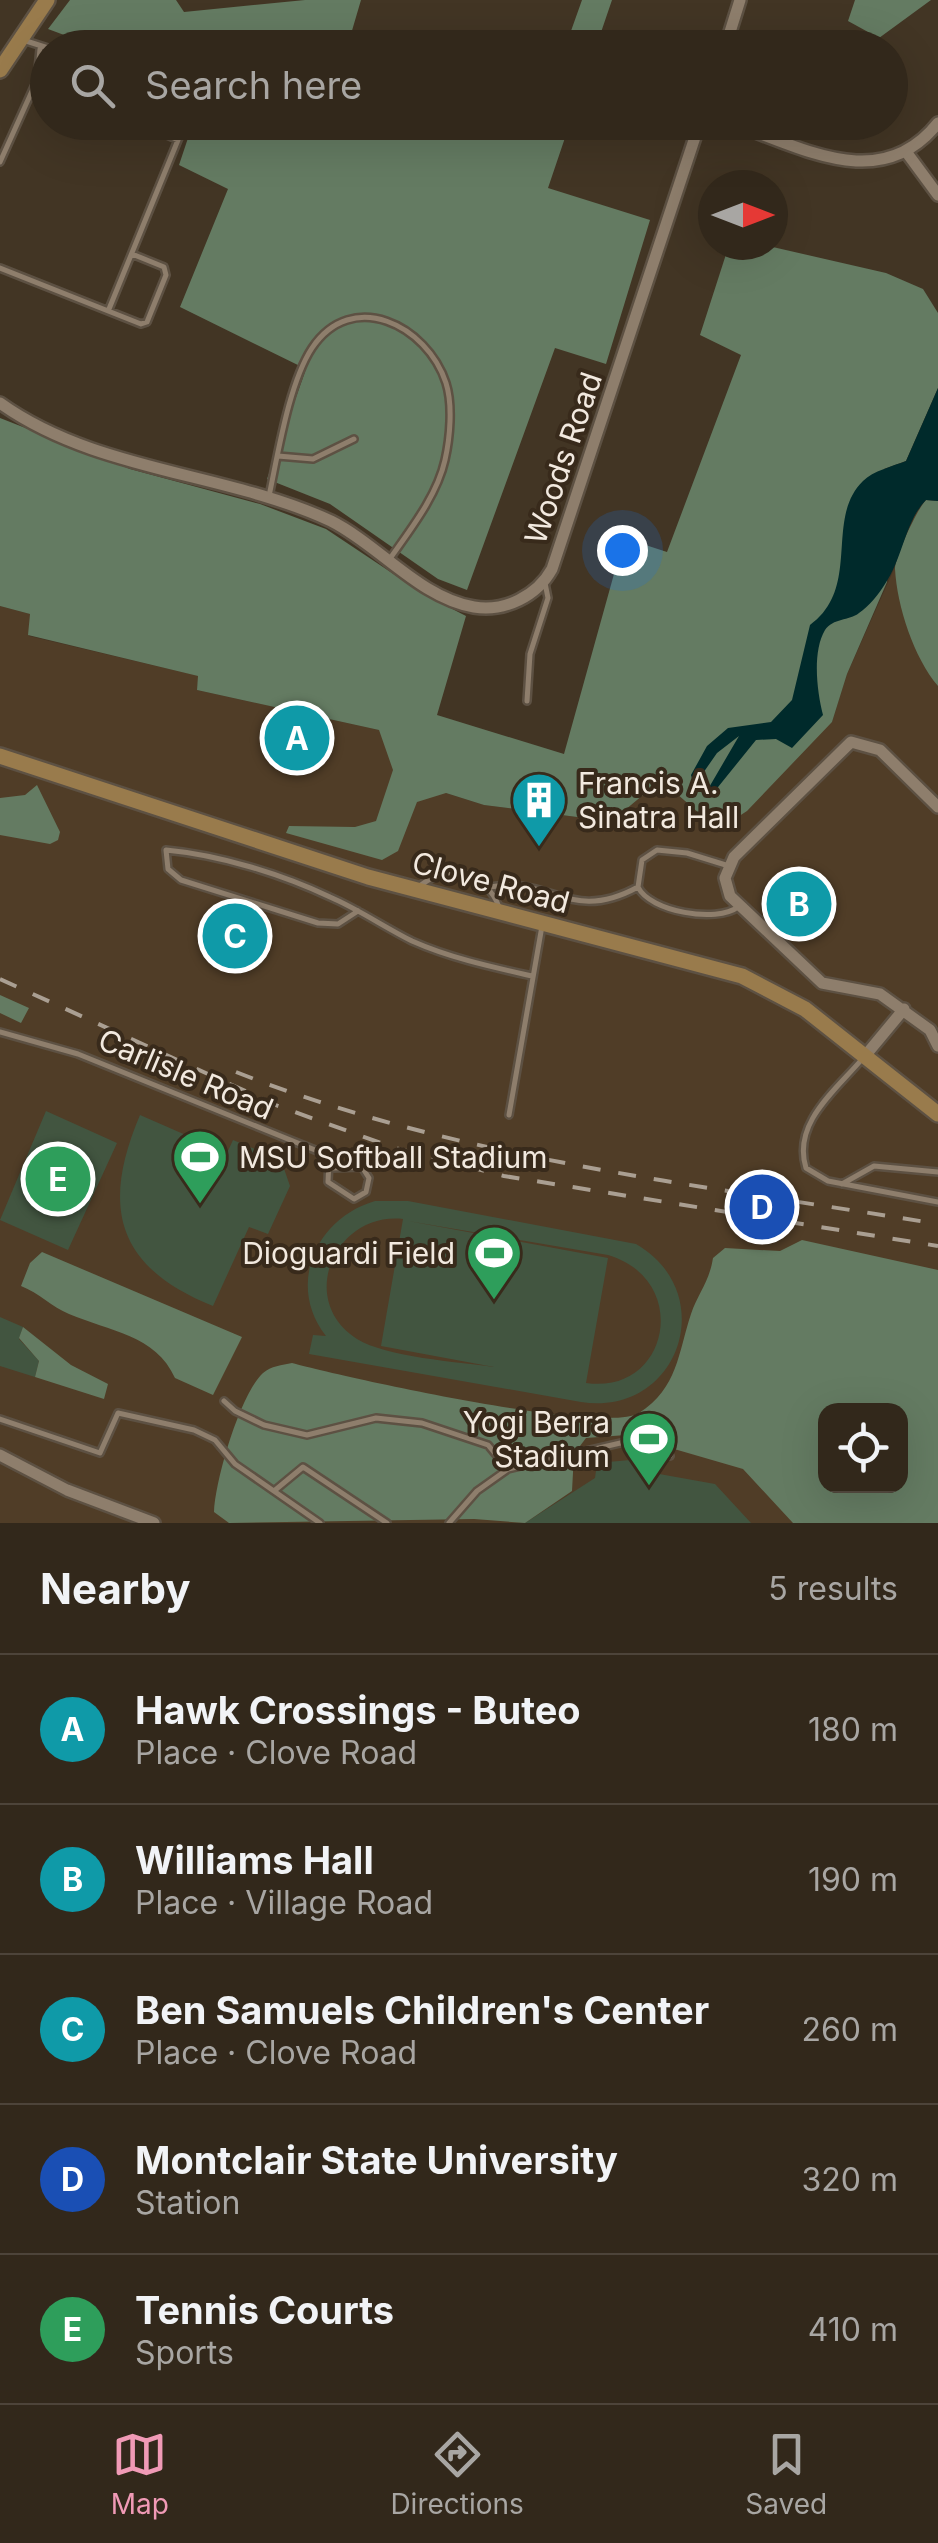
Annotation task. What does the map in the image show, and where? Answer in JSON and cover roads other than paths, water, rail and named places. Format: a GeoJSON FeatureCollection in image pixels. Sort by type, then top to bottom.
{"type":"FeatureCollection","features":[{"type":"Feature","properties":{"kind":"street"},"geometry":{"type":"LineString","coordinates":[[0,70],[47,0]]}},
{"type":"Feature","properties":{"kind":"street"},"geometry":{"type":"LineString","coordinates":[[731,30],[740,0]]}},
{"type":"Feature","properties":{"kind":"street"},"geometry":{"type":"LineString","coordinates":[[783,140],[847,161],[872,163],[907,153],[938,123]]}},
{"type":"Feature","properties":{"kind":"street","name":"Woods Road"},"geometry":{"type":"LineString","coordinates":[[0,402],[30,421],[144,465],[329,520],[450,600],[486,608],[520,600],[544,580],[580,488],[694,140]]}},
{"type":"Feature","properties":{"kind":"street"},"geometry":{"type":"LineString","coordinates":[[907,153],[938,195]]}},
{"type":"Feature","properties":{"kind":"street"},"geometry":{"type":"LineString","coordinates":[[938,807],[880,750],[851,742],[729,866],[727,889],[822,983],[871,990],[930,1030],[938,1046]]}},
{"type":"Feature","properties":{"kind":"street","name":"Clove Road"},"geometry":{"type":"LineString","coordinates":[[0,756],[414,890],[742,976],[784,995],[938,1114]]}},
{"type":"Feature","properties":{"kind":"street"},"geometry":{"type":"LineString","coordinates":[[865,1056],[904,1009]]}},
{"type":"Feature","properties":{"kind":"street"},"geometry":{"type":"LineString","coordinates":[[0,1455],[67,1490],[154,1523]]}},
{"type":"Feature","properties":{"kind":"lane"},"geometry":{"type":"LineString","coordinates":[[20,38],[30,43]]}},
{"type":"Feature","properties":{"kind":"lane"},"geometry":{"type":"LineString","coordinates":[[0,162],[30,96]]}},
{"type":"Feature","properties":{"kind":"lane"},"geometry":{"type":"LineString","coordinates":[[109,310],[178,140]]}},
{"type":"Feature","properties":{"kind":"lane"},"geometry":{"type":"LineString","coordinates":[[0,268],[147,322],[166,275],[164,267],[132,254]]}},
{"type":"Feature","properties":{"kind":"lane"},"geometry":{"type":"LineString","coordinates":[[268,499],[305,362],[330,328],[376,314],[415,337],[434,357],[447,386],[445,460],[435,487],[388,560]]}},
{"type":"Feature","properties":{"kind":"lane"},"geometry":{"type":"LineString","coordinates":[[278,456],[313,460],[354,438]]}},
{"type":"Feature","properties":{"kind":"lane"},"geometry":{"type":"LineString","coordinates":[[527,701],[530,654],[548,598],[544,580]]}},
{"type":"Feature","properties":{"kind":"lane"},"geometry":{"type":"LineString","coordinates":[[358,911],[338,924],[318,924],[182,880],[168,869],[166,850],[201,855],[303,886],[358,911],[416,942],[532,976]]}},
{"type":"Feature","properties":{"kind":"lane"},"geometry":{"type":"LineString","coordinates":[[729,866],[656,850],[642,860],[638,886],[650,901],[662,906],[715,917],[740,906]]}},
{"type":"Feature","properties":{"kind":"lane"},"geometry":{"type":"LineString","coordinates":[[414,890],[441,873],[479,879],[490,886],[502,915]]}},
{"type":"Feature","properties":{"kind":"lane"},"geometry":{"type":"LineString","coordinates":[[490,886],[509,885],[598,904],[638,886]]}},
{"type":"Feature","properties":{"kind":"lane"},"geometry":{"type":"LineString","coordinates":[[509,1115],[542,926]]}},
{"type":"Feature","properties":{"kind":"lane","name":"Carlisle Road"},"geometry":{"type":"LineString","coordinates":[[0,1032],[78,1054],[320,1152],[332,1168]]}},
{"type":"Feature","properties":{"kind":"lane"},"geometry":{"type":"LineString","coordinates":[[865,1056],[816,1112],[801,1138],[806,1168],[814,1176],[842,1184],[938,1202]]}},
{"type":"Feature","properties":{"kind":"lane"},"geometry":{"type":"LineString","coordinates":[[842,1184],[874,1166],[938,1172]]}},
{"type":"Feature","properties":{"kind":"lane","name":"Carlisle Road"},"geometry":{"type":"LineString","coordinates":[[362,1167],[368,1184],[366,1192],[354,1199],[328,1182],[332,1168],[362,1167]]}},
{"type":"Feature","properties":{"kind":"lane"},"geometry":{"type":"LineString","coordinates":[[224,1400],[235,1411],[290,1433],[307,1434],[376,1418],[422,1422],[488,1445],[508,1469]]}},
{"type":"Feature","properties":{"kind":"lane"},"geometry":{"type":"LineString","coordinates":[[0,1419],[100,1453],[118,1414],[194,1430],[215,1440],[234,1464],[320,1523]]}},
{"type":"Feature","properties":{"kind":"lane"},"geometry":{"type":"LineString","coordinates":[[450,1523],[477,1491],[508,1469],[629,1441],[670,1456]]}},
{"type":"Feature","properties":{"kind":"lane"},"geometry":{"type":"LineString","coordinates":[[274,1491],[304,1467],[387,1523]]}},
{"type":"Feature","properties":{"kind":"water"},"geometry":{"type":"Polygon","coordinates":[[[938,388],[938,501],[926,500],[919,509],[891,574],[874,600],[855,616],[832,623],[825,630],[817,660],[823,715],[792,748],[776,739],[756,740],[710,797],[704,796],[739,736],[717,753],[694,786],[691,775],[707,746],[728,728],[771,722],[792,700],[810,625],[826,609],[835,592],[852,497],[867,477],[906,461],[938,388]]]}},
{"type":"Feature","properties":{"kind":"railway"},"geometry":{"type":"LineString","coordinates":[[0,979],[278,1106],[395,1148],[504,1176],[938,1246]]}},
{"type":"Feature","properties":{"kind":"railway"},"geometry":{"type":"LineString","coordinates":[[236,1072],[321,1102],[494,1148],[671,1182],[938,1224]]}},
{"type":"Feature","properties":{"kind":"place","name":"Hawk Crossings - Buteo"},"geometry":{"type":"Point","coordinates":[297,738]}},
{"type":"Feature","properties":{"kind":"place","name":"Francis A. Sinatra Hall"},"geometry":{"type":"Point","coordinates":[539,849]}},
{"type":"Feature","properties":{"kind":"place","name":"Williams Hall"},"geometry":{"type":"Point","coordinates":[799,904]}},
{"type":"Feature","properties":{"kind":"place","name":"Ben Samuels Children's Center"},"geometry":{"type":"Point","coordinates":[235,936]}},
{"type":"Feature","properties":{"kind":"place","name":"Tennis Courts"},"geometry":{"type":"Point","coordinates":[58,1179]}},
{"type":"Feature","properties":{"kind":"place","name":"MSU Softball Stadium"},"geometry":{"type":"Point","coordinates":[200,1206]}},
{"type":"Feature","properties":{"kind":"place","name":"Montclair State University"},"geometry":{"type":"Point","coordinates":[762,1207]}},
{"type":"Feature","properties":{"kind":"place","name":"Dioguardi Field"},"geometry":{"type":"Point","coordinates":[494,1302]}},
{"type":"Feature","properties":{"kind":"place","name":"Yogi Berra Stadium"},"geometry":{"type":"Point","coordinates":[649,1488]}}]}
